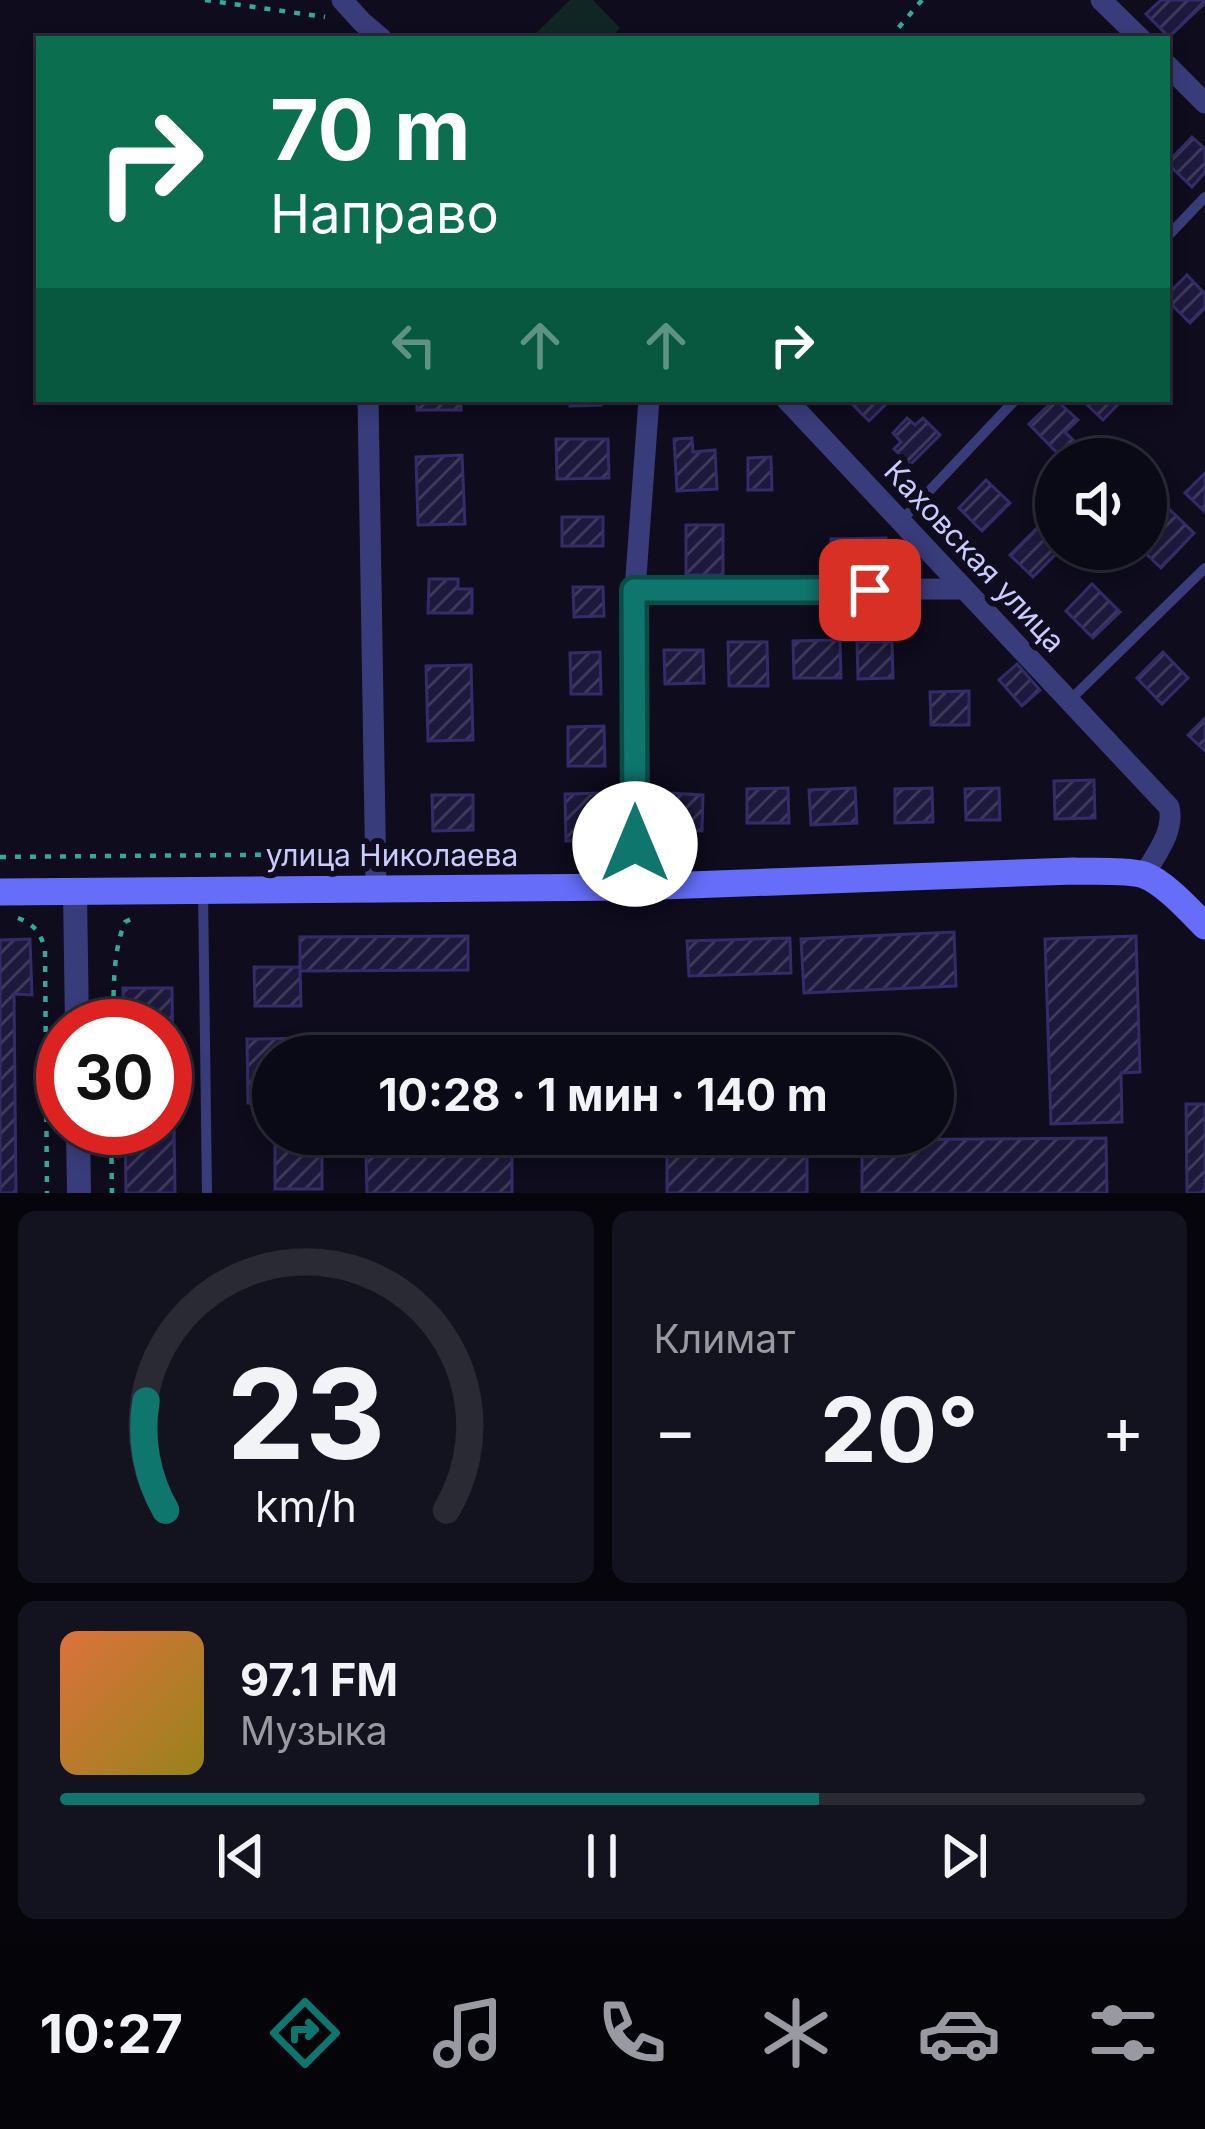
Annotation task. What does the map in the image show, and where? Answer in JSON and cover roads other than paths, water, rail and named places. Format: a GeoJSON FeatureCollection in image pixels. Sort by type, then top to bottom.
{"type":"FeatureCollection","features":[{"type":"Feature","properties":{"kind":"main road","name":"улица Николаева"},"geometry":{"type":"LineString","coordinates":[[0,892],[635,887],[1074,872],[1144,874]]}},
{"type":"Feature","properties":{"kind":"main road"},"geometry":{"type":"LineString","coordinates":[[1144,874],[1205,926]]}},
{"type":"Feature","properties":{"kind":"street"},"geometry":{"type":"LineString","coordinates":[[342,0],[362,20]]}},
{"type":"Feature","properties":{"kind":"street"},"geometry":{"type":"LineString","coordinates":[[1101,0],[1129,35]]}},
{"type":"Feature","properties":{"kind":"street"},"geometry":{"type":"LineString","coordinates":[[1170,68],[1205,103]]}},
{"type":"Feature","properties":{"kind":"street"},"geometry":{"type":"LineString","coordinates":[[368,402],[376,887]]}},
{"type":"Feature","properties":{"kind":"street"},"geometry":{"type":"LineString","coordinates":[[635,887],[634,590],[649,402]]}},
{"type":"Feature","properties":{"kind":"street","name":"Каховская улица"},"geometry":{"type":"LineString","coordinates":[[789,402],[1169,807],[1168,832],[1144,874]]}},
{"type":"Feature","properties":{"kind":"street"},"geometry":{"type":"LineString","coordinates":[[634,590],[964,589]]}},
{"type":"Feature","properties":{"kind":"street"},"geometry":{"type":"LineString","coordinates":[[75,890],[77,999]]}},
{"type":"Feature","properties":{"kind":"street"},"geometry":{"type":"LineString","coordinates":[[78,1155],[79,1193]]}},
{"type":"Feature","properties":{"kind":"lane"},"geometry":{"type":"LineString","coordinates":[[1170,234],[1205,197]]}},
{"type":"Feature","properties":{"kind":"lane"},"geometry":{"type":"LineString","coordinates":[[900,522],[1013,402]]}},
{"type":"Feature","properties":{"kind":"lane"},"geometry":{"type":"LineString","coordinates":[[1070,700],[1205,568]]}},
{"type":"Feature","properties":{"kind":"lane"},"geometry":{"type":"LineString","coordinates":[[202,889],[207,1193]]}}]}
